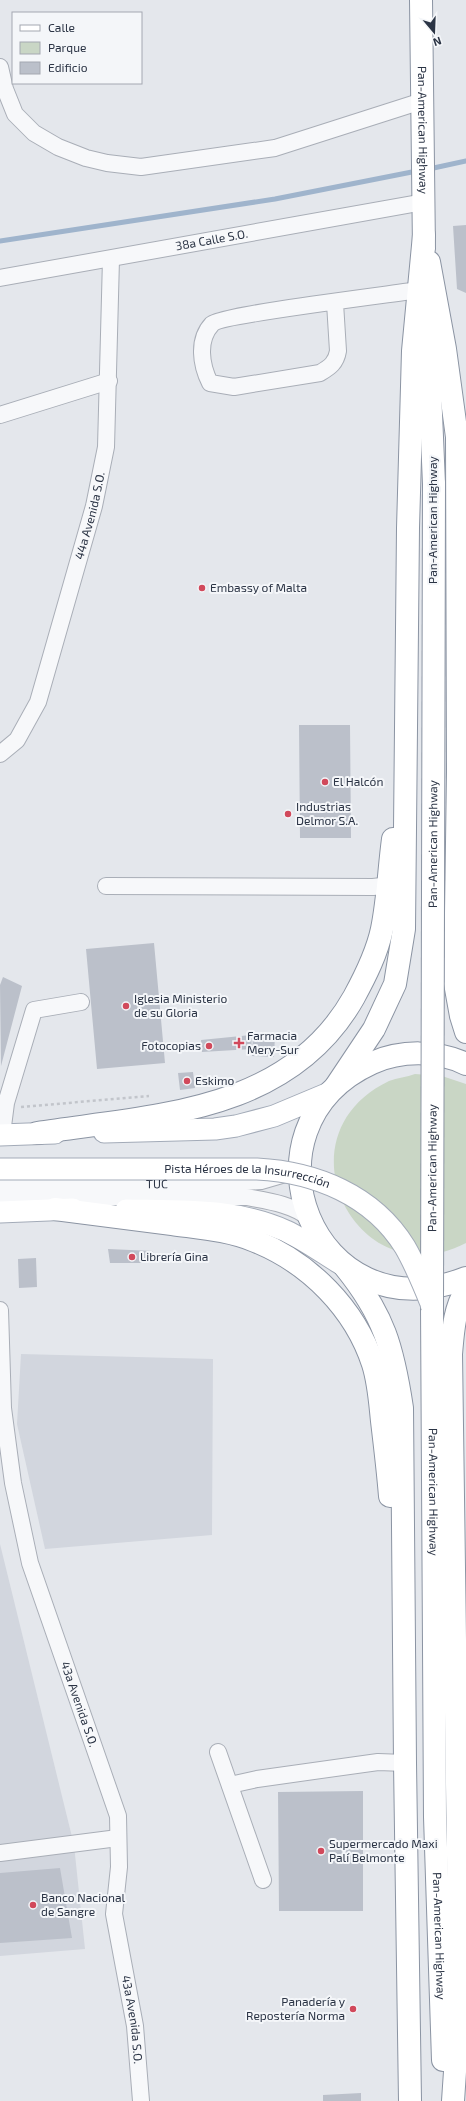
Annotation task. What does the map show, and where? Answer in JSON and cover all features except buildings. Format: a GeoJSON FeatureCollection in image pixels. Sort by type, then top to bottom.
{"type":"FeatureCollection","features":[{"type":"Feature","properties":{"kind":"highway","name":"Pan-American Highway"},"geometry":{"type":"LineString","coordinates":[[421,0],[424,235],[434,484],[432,1306],[435,1817],[444,2101]]}},
{"type":"Feature","properties":{"kind":"highway","name":"Pan-American Highway"},"geometry":{"type":"LineString","coordinates":[[345,1267],[322,1242],[309,1218],[300,1185],[301,1152],[311,1120],[374,1029],[395,984],[404,930],[396,885],[405,742],[413,359],[424,235]]}},
{"type":"Feature","properties":{"kind":"highway","name":"Pan-American Highway"},"geometry":{"type":"LineString","coordinates":[[424,235],[462,437],[462,827],[461,893],[455,982],[461,1016],[466,1032]]}},
{"type":"Feature","properties":{"kind":"highway"},"geometry":{"type":"LineString","coordinates":[[37,1134],[195,1108],[246,1092],[283,1073],[302,1060],[334,1029],[345,1013],[367,974],[396,885]]}},
{"type":"Feature","properties":{"kind":"highway"},"geometry":{"type":"LineString","coordinates":[[333,1089],[357,1070],[380,1059],[406,1054],[432,1054],[466,1064]]}},
{"type":"Feature","properties":{"kind":"highway"},"geometry":{"type":"LineString","coordinates":[[55,1209],[219,1230],[255,1240],[286,1256],[310,1273],[330,1292],[364,1342],[379,1386],[403,1618]]}},
{"type":"Feature","properties":{"kind":"highway"},"geometry":{"type":"LineString","coordinates":[[345,1267],[383,1284],[414,1289],[446,1286],[466,1278]]}},
{"type":"Feature","properties":{"kind":"highway"},"geometry":{"type":"LineString","coordinates":[[345,1267],[360,1286],[376,1311],[395,1361],[402,1408],[403,1618],[410,2101]]}},
{"type":"Feature","properties":{"kind":"highway","name":"Pan-American Highway"},"geometry":{"type":"LineString","coordinates":[[453,2101],[463,1998],[459,1439],[451,1354],[454,1326],[460,1300],[466,1290]]}},
{"type":"Feature","properties":{"kind":"main road"},"geometry":{"type":"LineString","coordinates":[[1,1134],[222,1128],[274,1116],[333,1089]]}},
{"type":"Feature","properties":{"kind":"main road","name":"Pista Héroes de la Insurrección"},"geometry":{"type":"LineString","coordinates":[[0,1169],[257,1169],[277,1170],[308,1176],[330,1184],[356,1198],[390,1228],[404,1247],[414,1265],[432,1306]]}},
{"type":"Feature","properties":{"kind":"main road"},"geometry":{"type":"LineString","coordinates":[[0,1212],[55,1209],[218,1212],[254,1220],[286,1231],[345,1267]]}},
{"type":"Feature","properties":{"kind":"street"},"geometry":{"type":"LineString","coordinates":[[0,68],[5,89],[15,114],[34,133],[58,147],[86,158],[107,163],[141,167],[275,148],[422,101]]}},
{"type":"Feature","properties":{"kind":"street","name":"38a Calle S.O."},"geometry":{"type":"LineString","coordinates":[[0,278],[111,259],[424,195]]}},
{"type":"Feature","properties":{"kind":"street","name":"44a Avenida S.O."},"geometry":{"type":"LineString","coordinates":[[0,754],[17,740],[38,702],[94,506],[106,447],[109,382],[111,259]]}},
{"type":"Feature","properties":{"kind":"street"},"geometry":{"type":"LineString","coordinates":[[335,302],[338,351],[332,366],[320,373],[234,387],[210,383],[202,368],[202,340],[213,323],[224,319],[292,307],[419,290]]}},
{"type":"Feature","properties":{"kind":"street"},"geometry":{"type":"LineString","coordinates":[[0,415],[109,382]]}},
{"type":"Feature","properties":{"kind":"street"},"geometry":{"type":"LineString","coordinates":[[106,886],[373,888],[396,885]]}},
{"type":"Feature","properties":{"kind":"street"},"geometry":{"type":"LineString","coordinates":[[1,1134],[6,1109],[34,1010],[82,1002]]}},
{"type":"Feature","properties":{"kind":"street","name":"TUC"},"geometry":{"type":"LineString","coordinates":[[0,1185],[215,1184],[261,1182],[281,1176],[291,1169],[301,1152]]}},
{"type":"Feature","properties":{"kind":"street","name":"TUC"},"geometry":{"type":"LineString","coordinates":[[0,1197],[246,1197],[280,1204],[302,1212],[309,1218]]}},
{"type":"Feature","properties":{"kind":"street","name":"43a Avenida S.O."},"geometry":{"type":"LineString","coordinates":[[0,1310],[3,1408],[13,1483],[30,1563],[118,1816],[119,1867],[114,1914],[135,2026],[140,2101]]}},
{"type":"Feature","properties":{"kind":"street"},"geometry":{"type":"LineString","coordinates":[[218,1752],[263,1880]]}},
{"type":"Feature","properties":{"kind":"street"},"geometry":{"type":"LineString","coordinates":[[230,1785],[257,1779],[378,1762],[405,1762]]}},
{"type":"Feature","properties":{"kind":"street"},"geometry":{"type":"LineString","coordinates":[[0,1853],[118,1838]]}},
{"type":"Feature","properties":{"kind":"path"},"geometry":{"type":"LineString","coordinates":[[6,1109],[151,1096]]}},
{"type":"Feature","properties":{"kind":"shaded area"},"geometry":{"type":"Polygon","coordinates":[[[21,1354],[213,1359],[212,1535],[45,1549],[17,1424],[21,1354]]]}},
{"type":"Feature","properties":{"kind":"shaded area"},"geometry":{"type":"Polygon","coordinates":[[[0,1544],[74,1845],[85,1949],[0,1956],[0,1544]]]}},
{"type":"Feature","properties":{"kind":"green space"},"geometry":{"type":"Polygon","coordinates":[[[415,1074],[442,1076],[466,1084],[466,1243],[427,1255],[392,1249],[364,1231],[344,1204],[334,1171],[337,1138],[355,1106],[389,1081],[415,1074]]]}},
{"type":"Feature","properties":{"kind":"waterway"},"geometry":{"type":"LineString","coordinates":[[429,169],[466,161]]}},
{"type":"Feature","properties":{"kind":"waterway"},"geometry":{"type":"LineString","coordinates":[[0,241],[275,199],[417,171]]}},
{"type":"Feature","properties":{"kind":"place","name":"Embassy of Malta"},"geometry":{"type":"Point","coordinates":[202,588]}},
{"type":"Feature","properties":{"kind":"place","name":"El Halcón"},"geometry":{"type":"Point","coordinates":[325,782]}},
{"type":"Feature","properties":{"kind":"place","name":"Industrias Delmor S.A."},"geometry":{"type":"Point","coordinates":[288,814]}},
{"type":"Feature","properties":{"kind":"place","name":"Iglesia Ministerio de su Gloria"},"geometry":{"type":"Point","coordinates":[126,1006]}},
{"type":"Feature","properties":{"kind":"place","name":"Farmacia Mery-Sur"},"geometry":{"type":"Point","coordinates":[239,1043]}},
{"type":"Feature","properties":{"kind":"place","name":"Fotocopias"},"geometry":{"type":"Point","coordinates":[209,1046]}},
{"type":"Feature","properties":{"kind":"place","name":"Eskimo"},"geometry":{"type":"Point","coordinates":[187,1081]}},
{"type":"Feature","properties":{"kind":"place","name":"Librería Gina"},"geometry":{"type":"Point","coordinates":[132,1257]}},
{"type":"Feature","properties":{"kind":"place","name":"Supermercado Maxi Palí Belmonte"},"geometry":{"type":"Point","coordinates":[321,1851]}},
{"type":"Feature","properties":{"kind":"place","name":"Banco Nacional de Sangre"},"geometry":{"type":"Point","coordinates":[33,1905]}},
{"type":"Feature","properties":{"kind":"place","name":"Panadería y Repostería Norma"},"geometry":{"type":"Point","coordinates":[353,2009]}}]}
